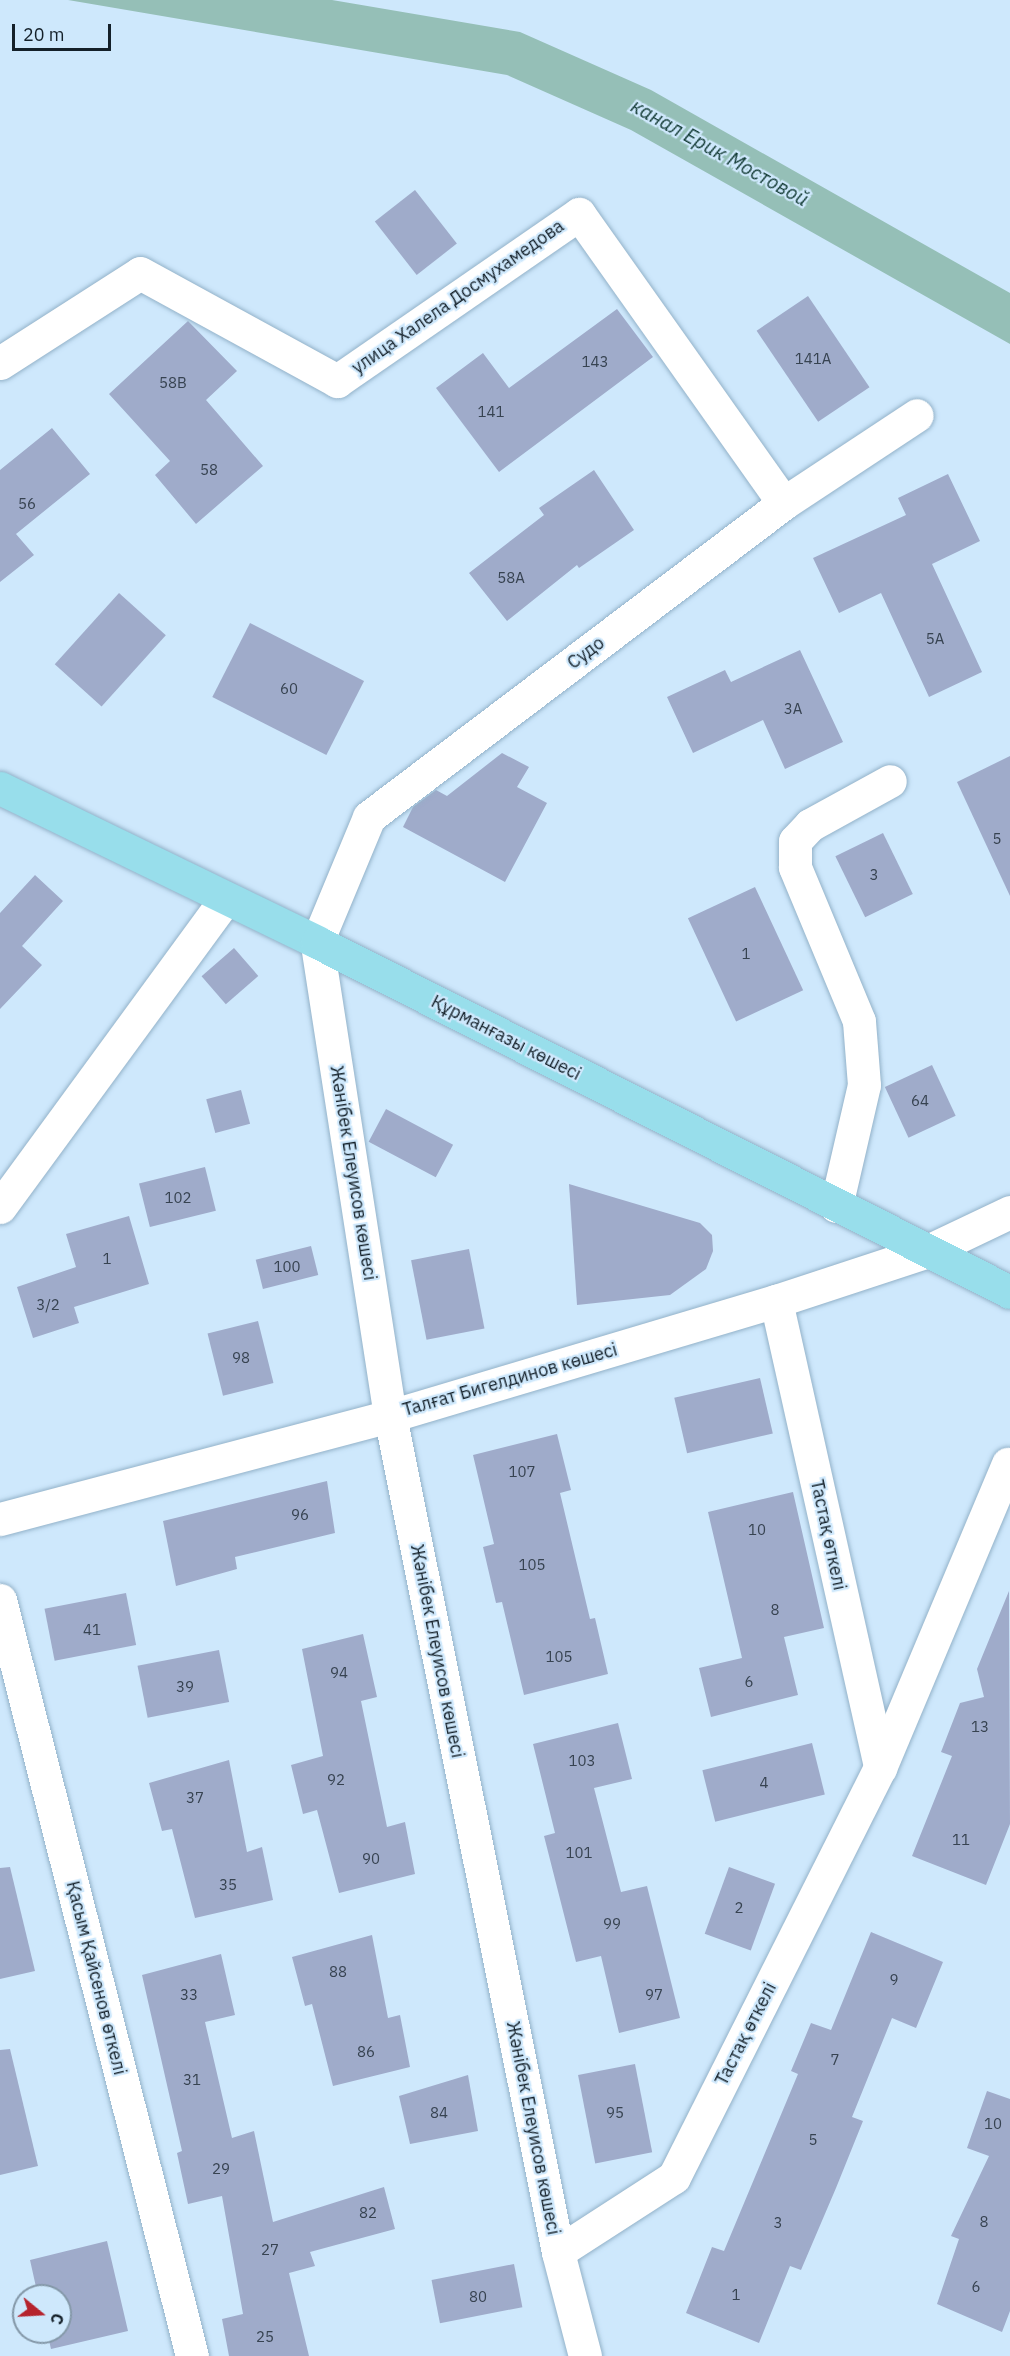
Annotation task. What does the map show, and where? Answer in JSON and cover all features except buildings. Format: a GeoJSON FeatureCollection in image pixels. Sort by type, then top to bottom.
{"type":"FeatureCollection","features":[{"type":"Feature","properties":{"kind":"main road","name":"Құрманғазы көшесі"},"geometry":{"type":"LineString","coordinates":[[0,788],[225,900],[317,942],[1010,1292]]}},
{"type":"Feature","properties":{"kind":"street","name":"улица Халела Досмухамедова"},"geometry":{"type":"LineString","coordinates":[[0,363],[140,273],[337,381],[579,214],[784,503]]}},
{"type":"Feature","properties":{"kind":"street","name":"Судо"},"geometry":{"type":"LineString","coordinates":[[317,942],[369,817],[784,503],[917,415]]}},
{"type":"Feature","properties":{"kind":"street"},"geometry":{"type":"LineString","coordinates":[[836,1206],[864,1085],[859,1021],[795,867],[795,841],[810,825],[890,781]]}},
{"type":"Feature","properties":{"kind":"street"},"geometry":{"type":"LineString","coordinates":[[0,1207],[225,900]]}},
{"type":"Feature","properties":{"kind":"street","name":"Жәнібек Елеуисов көшесі"},"geometry":{"type":"LineString","coordinates":[[317,942],[390,1416],[558,2252],[585,2356]]}},
{"type":"Feature","properties":{"kind":"street","name":"Талғат Бигелдинов көшесі"},"geometry":{"type":"LineString","coordinates":[[0,1519],[390,1416],[776,1301],[928,1251],[1010,1212]]}},
{"type":"Feature","properties":{"kind":"street","name":"Тастақ өткелі"},"geometry":{"type":"LineString","coordinates":[[776,1301],[880,1768]]}},
{"type":"Feature","properties":{"kind":"street","name":"Тастақ өткелі"},"geometry":{"type":"LineString","coordinates":[[558,2252],[674,2177],[880,1768],[1008,1464]]}},
{"type":"Feature","properties":{"kind":"street","name":"Қасым Қайсенов өткелі"},"geometry":{"type":"LineString","coordinates":[[0,1600],[192,2356]]}},
{"type":"Feature","properties":{"kind":"water","name":"канал Ерик Мостовой"},"geometry":{"type":"Polygon","coordinates":[[[68,0],[332,0],[520,32],[651,90],[1010,293],[1010,344],[631,130],[507,75],[68,0]]]}}]}
